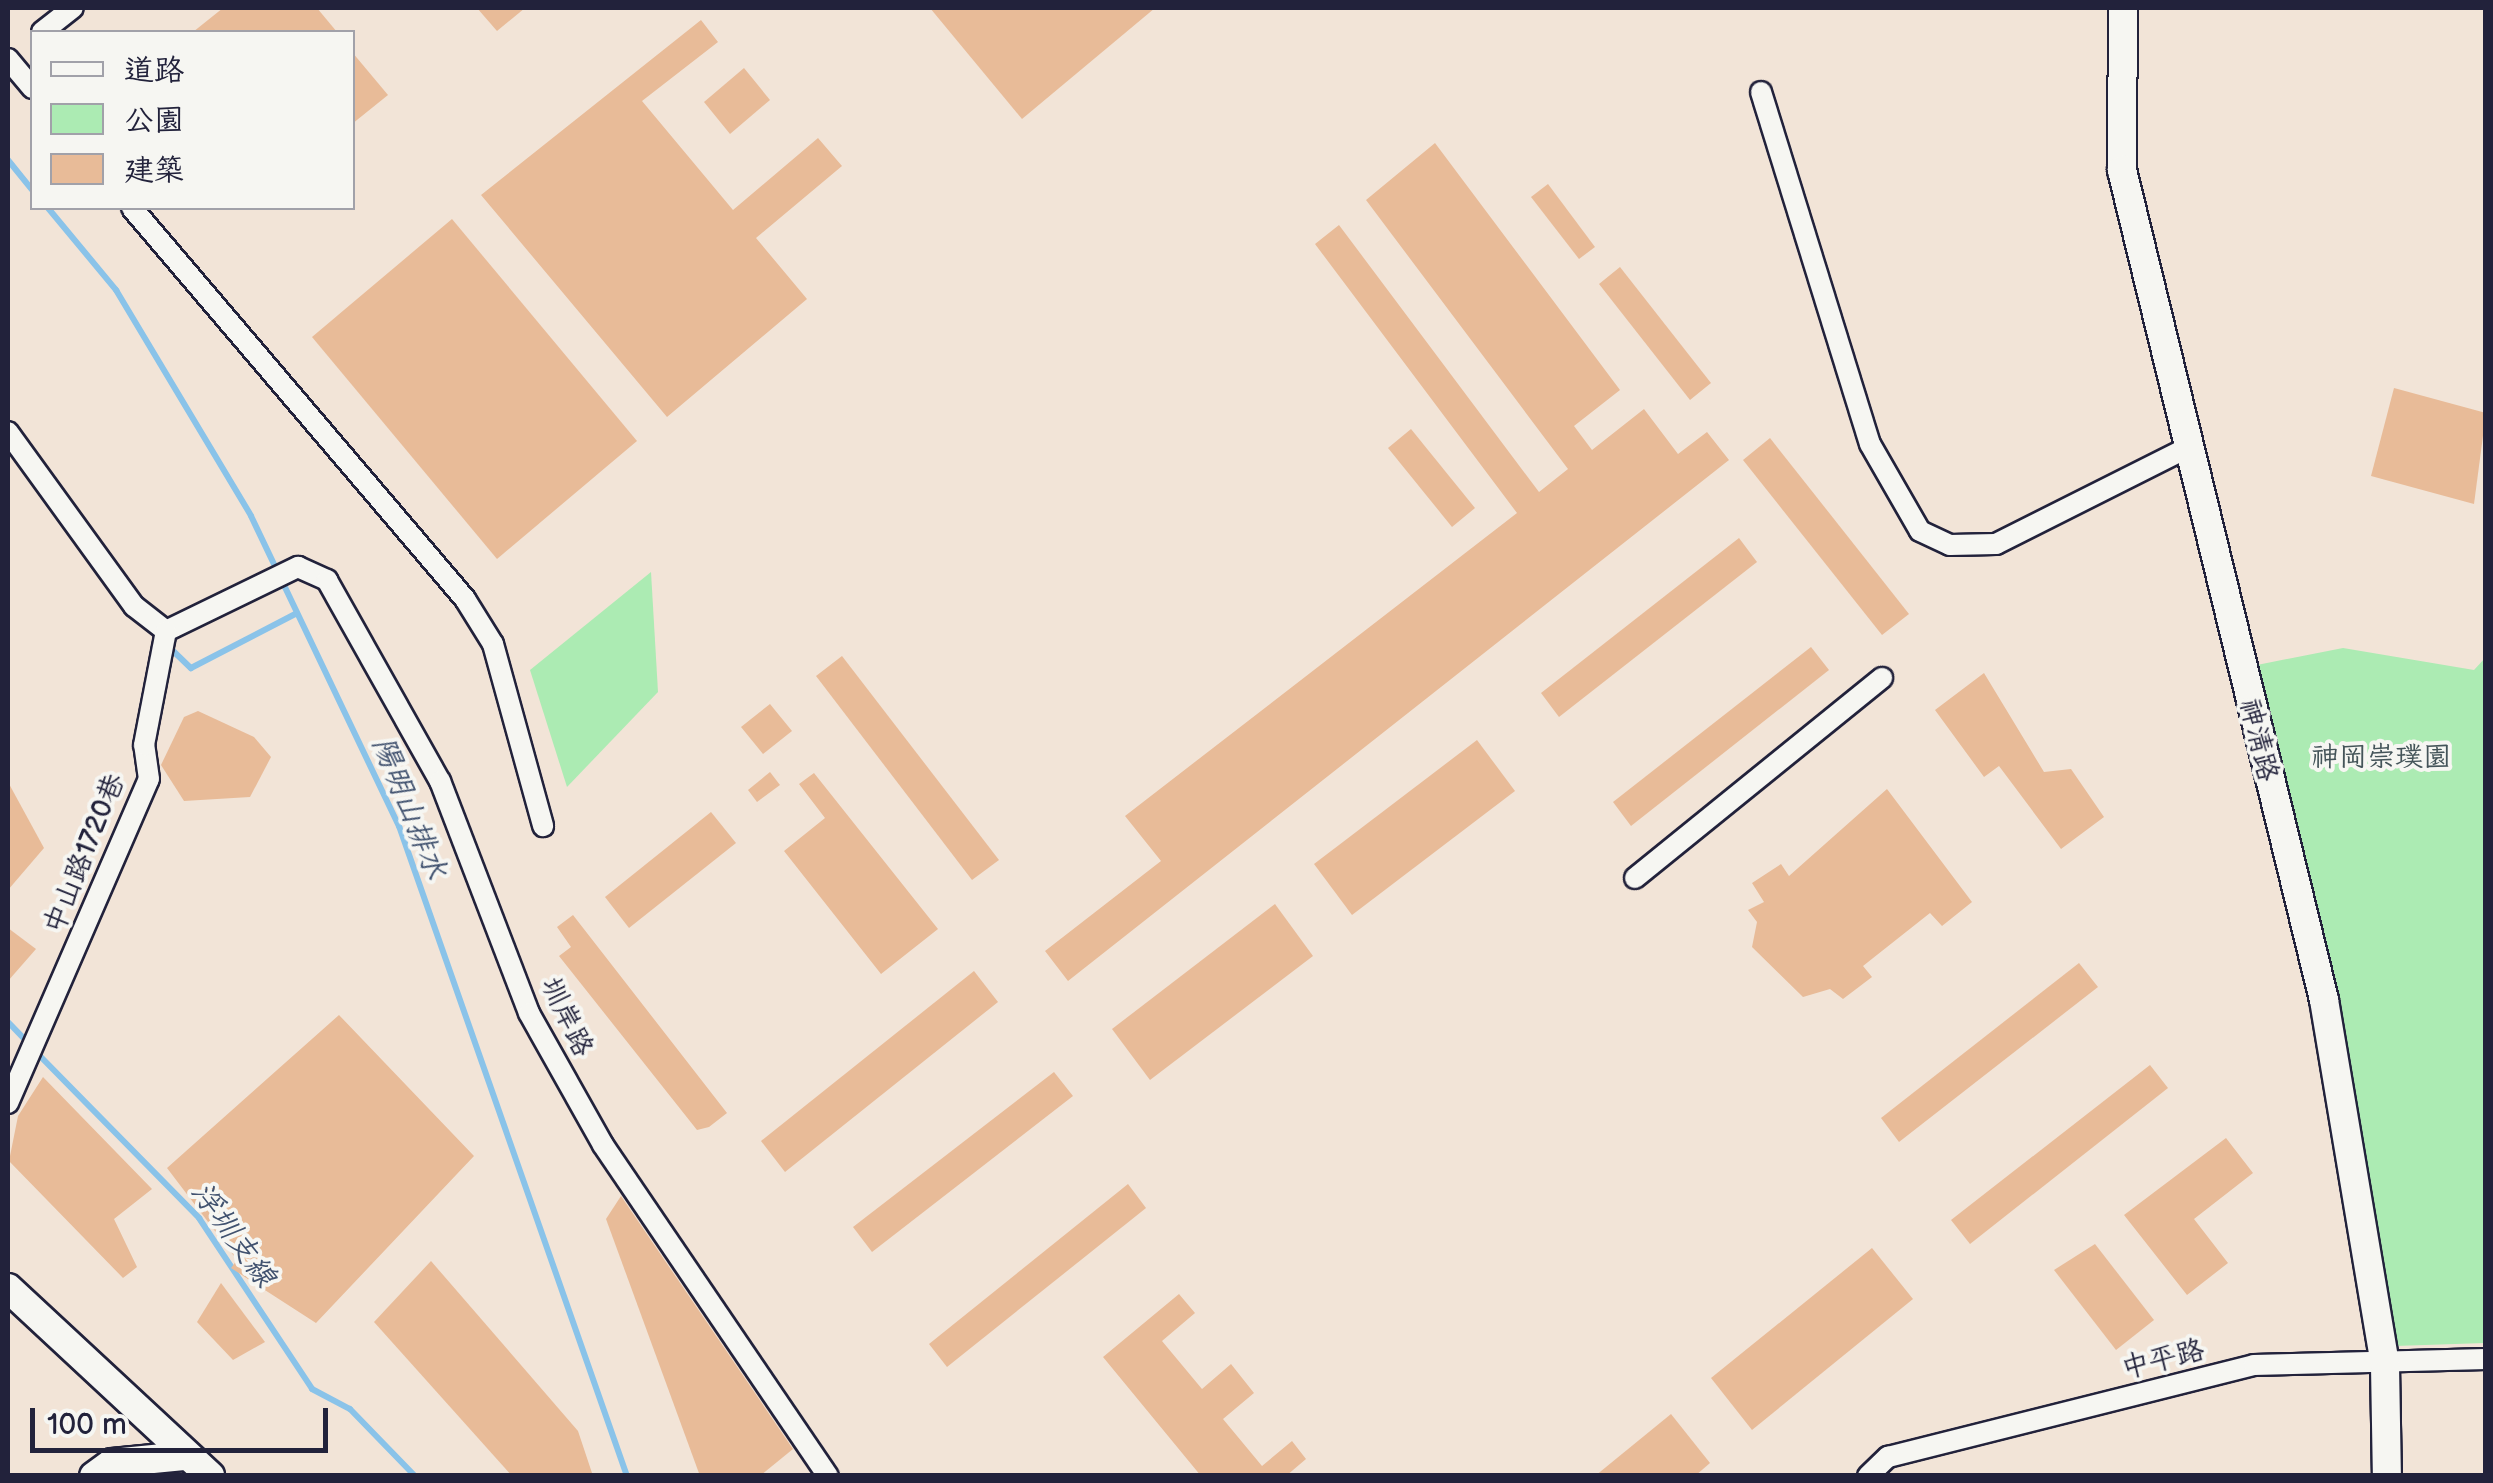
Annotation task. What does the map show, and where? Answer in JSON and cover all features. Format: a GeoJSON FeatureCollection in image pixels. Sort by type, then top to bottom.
{"type":"FeatureCollection","features":[{"type":"Feature","properties":{"kind":"street"},"geometry":{"type":"LineString","coordinates":[[44,30],[72,8]]}},
{"type":"Feature","properties":{"kind":"street","name":"神清路"},"geometry":{"type":"LineString","coordinates":[[2123,8],[2120,157],[2186,448],[2324,1000],[2385,1366],[2387,1476]]}},
{"type":"Feature","properties":{"kind":"street"},"geometry":{"type":"LineString","coordinates":[[8,58],[30,86]]}},
{"type":"Feature","properties":{"kind":"street"},"geometry":{"type":"LineString","coordinates":[[1761,92],[1870,444],[1920,531],[1950,545],[1996,544],[2186,448]]}},
{"type":"Feature","properties":{"kind":"street"},"geometry":{"type":"LineString","coordinates":[[134,210],[465,598],[493,644],[544,826]]}},
{"type":"Feature","properties":{"kind":"street"},"geometry":{"type":"LineString","coordinates":[[8,432],[134,606],[166,631]]}},
{"type":"Feature","properties":{"kind":"street","name":"圳岸路"},"geometry":{"type":"LineString","coordinates":[[166,631],[298,567],[326,580],[414,731],[528,1013],[603,1145],[828,1476]]}},
{"type":"Feature","properties":{"kind":"street","name":"中山路1720巷"},"geometry":{"type":"LineString","coordinates":[[8,1103],[149,779],[144,745],[166,631]]}},
{"type":"Feature","properties":{"kind":"street"},"geometry":{"type":"LineString","coordinates":[[1635,878],[1882,678]]}},
{"type":"Feature","properties":{"kind":"street"},"geometry":{"type":"LineString","coordinates":[[8,1288],[184,1456],[210,1476]]}},
{"type":"Feature","properties":{"kind":"street","name":"中平路"},"geometry":{"type":"LineString","coordinates":[[1868,1476],[1888,1457],[2254,1365],[2385,1366],[2486,1359]]}},
{"type":"Feature","properties":{"kind":"street"},"geometry":{"type":"LineString","coordinates":[[94,1476],[112,1463],[184,1456]]}},
{"type":"Feature","properties":{"kind":"green space"},"geometry":{"type":"Polygon","coordinates":[[[651,572],[658,692],[567,787],[530,670],[651,572]]]}},
{"type":"Feature","properties":{"kind":"green space","name":"神岡崇璞園"},"geometry":{"type":"Polygon","coordinates":[[[2343,648],[2474,670],[2485,658],[2485,1343],[2395,1346],[2257,665],[2343,648]]]}},
{"type":"Feature","properties":{"kind":"building"},"geometry":{"type":"Polygon","coordinates":[[[223,8],[317,8],[335,30],[196,30],[223,8]]]}},
{"type":"Feature","properties":{"kind":"building"},"geometry":{"type":"Polygon","coordinates":[[[477,8],[525,8],[497,31],[477,8]]]}},
{"type":"Feature","properties":{"kind":"building"},"geometry":{"type":"Polygon","coordinates":[[[930,8],[1155,8],[1022,119],[930,8]]]}},
{"type":"Feature","properties":{"kind":"building"},"geometry":{"type":"Polygon","coordinates":[[[701,20],[718,42],[642,101],[733,210],[818,138],[842,166],[756,238],[807,299],[667,417],[481,195],[701,20]]]}},
{"type":"Feature","properties":{"kind":"building"},"geometry":{"type":"Polygon","coordinates":[[[355,56],[388,95],[355,122],[355,56]]]}},
{"type":"Feature","properties":{"kind":"building"},"geometry":{"type":"Polygon","coordinates":[[[744,68],[770,100],[730,134],[704,102],[744,68]]]}},
{"type":"Feature","properties":{"kind":"building"},"geometry":{"type":"Polygon","coordinates":[[[1435,143],[1620,390],[1574,426],[1592,450],[1644,409],[1678,454],[1707,432],[1729,460],[1068,981],[1045,951],[1161,861],[1125,816],[1517,513],[1315,244],[1339,225],[1539,492],[1568,469],[1366,200],[1435,143]]]}},
{"type":"Feature","properties":{"kind":"building"},"geometry":{"type":"Polygon","coordinates":[[[1548,184],[1595,247],[1579,259],[1531,197],[1548,184]]]}},
{"type":"Feature","properties":{"kind":"building"},"geometry":{"type":"Polygon","coordinates":[[[452,219],[637,441],[497,559],[312,337],[452,219]]]}},
{"type":"Feature","properties":{"kind":"building"},"geometry":{"type":"Polygon","coordinates":[[[1620,267],[1711,383],[1690,400],[1599,284],[1620,267]]]}},
{"type":"Feature","properties":{"kind":"building"},"geometry":{"type":"Polygon","coordinates":[[[2394,388],[2486,413],[2474,504],[2371,476],[2394,388]]]}},
{"type":"Feature","properties":{"kind":"building"},"geometry":{"type":"Polygon","coordinates":[[[1411,429],[1475,508],[1452,527],[1388,448],[1411,429]]]}},
{"type":"Feature","properties":{"kind":"building"},"geometry":{"type":"Polygon","coordinates":[[[1770,438],[1909,614],[1882,635],[1743,460],[1770,438]]]}},
{"type":"Feature","properties":{"kind":"building"},"geometry":{"type":"Polygon","coordinates":[[[1739,538],[1757,562],[1559,717],[1541,693],[1739,538]]]}},
{"type":"Feature","properties":{"kind":"building"},"geometry":{"type":"Polygon","coordinates":[[[1811,647],[1829,670],[1631,826],[1613,802],[1811,647]]]}},
{"type":"Feature","properties":{"kind":"building"},"geometry":{"type":"Polygon","coordinates":[[[842,656],[999,860],[972,880],[816,676],[842,656]]]}},
{"type":"Feature","properties":{"kind":"building"},"geometry":{"type":"Polygon","coordinates":[[[1984,673],[2044,772],[2071,769],[2104,817],[2061,849],[1999,766],[1984,777],[1935,710],[1984,673]]]}},
{"type":"Feature","properties":{"kind":"building"},"geometry":{"type":"Polygon","coordinates":[[[770,704],[792,731],[763,754],[741,727],[770,704]]]}},
{"type":"Feature","properties":{"kind":"building"},"geometry":{"type":"Polygon","coordinates":[[[198,711],[254,737],[271,757],[250,797],[184,801],[161,765],[184,717],[198,711]]]}},
{"type":"Feature","properties":{"kind":"building"},"geometry":{"type":"Polygon","coordinates":[[[1477,740],[1515,791],[1352,915],[1314,864],[1477,740]]]}},
{"type":"Feature","properties":{"kind":"building"},"geometry":{"type":"Polygon","coordinates":[[[770,772],[780,785],[757,802],[748,790],[770,772]]]}},
{"type":"Feature","properties":{"kind":"building"},"geometry":{"type":"Polygon","coordinates":[[[814,773],[938,929],[881,974],[784,851],[825,818],[799,784],[814,773]]]}},
{"type":"Feature","properties":{"kind":"building"},"geometry":{"type":"Polygon","coordinates":[[[8,782],[44,848],[8,890],[8,782]]]}},
{"type":"Feature","properties":{"kind":"building"},"geometry":{"type":"Polygon","coordinates":[[[1887,789],[1972,902],[1942,926],[1930,913],[1863,966],[1872,977],[1843,999],[1830,989],[1803,997],[1752,947],[1757,922],[1748,910],[1764,902],[1752,883],[1781,864],[1789,876],[1887,789]]]}},
{"type":"Feature","properties":{"kind":"building"},"geometry":{"type":"Polygon","coordinates":[[[711,812],[736,843],[629,928],[605,897],[711,812]]]}},
{"type":"Feature","properties":{"kind":"building"},"geometry":{"type":"Polygon","coordinates":[[[1275,904],[1313,956],[1150,1080],[1112,1029],[1275,904]]]}},
{"type":"Feature","properties":{"kind":"building"},"geometry":{"type":"Polygon","coordinates":[[[573,915],[727,1113],[709,1127],[697,1130],[559,956],[571,947],[557,927],[573,915]]]}},
{"type":"Feature","properties":{"kind":"building"},"geometry":{"type":"Polygon","coordinates":[[[8,928],[36,949],[8,981],[8,928]]]}},
{"type":"Feature","properties":{"kind":"building"},"geometry":{"type":"Polygon","coordinates":[[[2079,963],[2098,987],[1899,1142],[1881,1118],[2079,963]]]}},
{"type":"Feature","properties":{"kind":"building"},"geometry":{"type":"Polygon","coordinates":[[[974,971],[998,1002],[785,1172],[761,1141],[974,971]]]}},
{"type":"Feature","properties":{"kind":"building"},"geometry":{"type":"Polygon","coordinates":[[[339,1015],[474,1156],[316,1323],[231,1268],[237,1260],[167,1168],[339,1015]]]}},
{"type":"Feature","properties":{"kind":"building"},"geometry":{"type":"Polygon","coordinates":[[[2150,1065],[2168,1088],[1970,1244],[1951,1220],[2150,1065]]]}},
{"type":"Feature","properties":{"kind":"building"},"geometry":{"type":"Polygon","coordinates":[[[1054,1072],[1073,1096],[872,1252],[853,1227],[1054,1072]]]}},
{"type":"Feature","properties":{"kind":"building"},"geometry":{"type":"Polygon","coordinates":[[[43,1077],[152,1189],[114,1219],[137,1267],[123,1278],[9,1161],[18,1116],[43,1077]]]}},
{"type":"Feature","properties":{"kind":"building"},"geometry":{"type":"Polygon","coordinates":[[[2226,1138],[2253,1173],[2194,1219],[2228,1263],[2187,1295],[2124,1215],[2226,1138]]]}},
{"type":"Feature","properties":{"kind":"building"},"geometry":{"type":"Polygon","coordinates":[[[1128,1184],[1146,1208],[947,1367],[929,1344],[1128,1184]]]}},
{"type":"Feature","properties":{"kind":"building"},"geometry":{"type":"Polygon","coordinates":[[[621,1196],[793,1449],[760,1476],[700,1476],[606,1219],[621,1196]]]}},
{"type":"Feature","properties":{"kind":"building"},"geometry":{"type":"Polygon","coordinates":[[[2095,1244],[2154,1320],[2116,1350],[2054,1270],[2095,1244]]]}},
{"type":"Feature","properties":{"kind":"building"},"geometry":{"type":"Polygon","coordinates":[[[1872,1248],[1913,1299],[1752,1430],[1711,1378],[1872,1248]]]}},
{"type":"Feature","properties":{"kind":"building"},"geometry":{"type":"Polygon","coordinates":[[[431,1261],[578,1431],[593,1476],[512,1476],[374,1322],[431,1261]]]}},
{"type":"Feature","properties":{"kind":"building"},"geometry":{"type":"Polygon","coordinates":[[[221,1283],[265,1342],[233,1360],[197,1322],[221,1283]]]}},
{"type":"Feature","properties":{"kind":"building"},"geometry":{"type":"Polygon","coordinates":[[[1179,1294],[1195,1313],[1162,1341],[1202,1389],[1231,1364],[1254,1393],[1223,1419],[1262,1466],[1292,1441],[1306,1459],[1286,1476],[1201,1476],[1103,1357],[1179,1294]]]}},
{"type":"Feature","properties":{"kind":"building"},"geometry":{"type":"Polygon","coordinates":[[[1671,1414],[1710,1463],[1695,1476],[1595,1476],[1671,1414]]]}},
{"type":"Feature","properties":{"kind":"waterway","name":"陽明山排水"},"geometry":{"type":"LineString","coordinates":[[8,160],[30,188]]}},
{"type":"Feature","properties":{"kind":"waterway","name":"陽明山排水"},"geometry":{"type":"LineString","coordinates":[[50,210],[116,290],[251,516],[399,826],[627,1476]]}},
{"type":"Feature","properties":{"kind":"waterway"},"geometry":{"type":"LineString","coordinates":[[168,646],[191,668],[297,613]]}},
{"type":"Feature","properties":{"kind":"waterway","name":"浮圳支線"},"geometry":{"type":"LineString","coordinates":[[8,1022],[28,1043]]}},
{"type":"Feature","properties":{"kind":"waterway","name":"浮圳支線"},"geometry":{"type":"LineString","coordinates":[[36,1052],[199,1218],[312,1389],[350,1409],[415,1476]]}}]}
